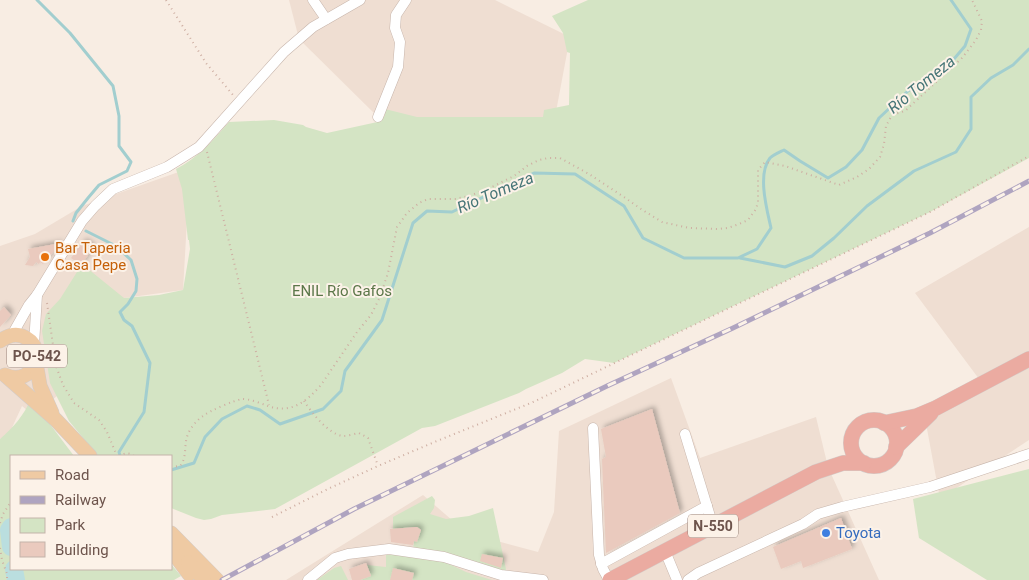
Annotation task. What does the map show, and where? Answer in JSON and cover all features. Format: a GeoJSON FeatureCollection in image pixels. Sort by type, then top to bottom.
{"type":"FeatureCollection","features":[{"type":"Feature","properties":{"kind":"highway","name":"N-550"},"geometry":{"type":"LineString","coordinates":[[816,472],[844,448],[852,438],[857,427],[862,423],[873,420],[884,423],[917,416],[1029,359]]}},
{"type":"Feature","properties":{"kind":"highway","name":"N-550"},"geometry":{"type":"LineString","coordinates":[[610,580],[816,472],[843,463],[864,463],[872,466],[886,462],[892,456],[896,447],[936,408]]}},
{"type":"Feature","properties":{"kind":"highway"},"geometry":{"type":"LineString","coordinates":[[884,423],[894,432],[896,447]]}},
{"type":"Feature","properties":{"kind":"highway"},"geometry":{"type":"LineString","coordinates":[[852,438],[853,453],[864,463]]}},
{"type":"Feature","properties":{"kind":"main road","name":"PO-542"},"geometry":{"type":"LineString","coordinates":[[3,374],[18,378],[24,376],[29,373],[36,363],[37,357],[34,345],[30,340],[18,335],[4,338]]}},
{"type":"Feature","properties":{"kind":"main road"},"geometry":{"type":"LineString","coordinates":[[36,363],[40,386],[48,407],[56,420]]}},
{"type":"Feature","properties":{"kind":"main road"},"geometry":{"type":"LineString","coordinates":[[3,374],[56,420],[89,455]]}},
{"type":"Feature","properties":{"kind":"main road"},"geometry":{"type":"LineString","coordinates":[[172,534],[203,577]]}},
{"type":"Feature","properties":{"kind":"main road"},"geometry":{"type":"LineString","coordinates":[[172,543],[203,577]]}},
{"type":"Feature","properties":{"kind":"main road"},"geometry":{"type":"LineString","coordinates":[[172,551],[203,577]]}},
{"type":"Feature","properties":{"kind":"street"},"geometry":{"type":"LineString","coordinates":[[314,0],[326,19]]}},
{"type":"Feature","properties":{"kind":"street"},"geometry":{"type":"LineString","coordinates":[[4,338],[37,295],[82,221],[100,201],[114,189],[167,167],[198,147],[284,52],[313,26],[360,0]]}},
{"type":"Feature","properties":{"kind":"street"},"geometry":{"type":"LineString","coordinates":[[378,117],[398,67],[400,42],[395,28],[396,14],[406,0]]}},
{"type":"Feature","properties":{"kind":"street"},"geometry":{"type":"LineString","coordinates":[[34,345],[37,295]]}},
{"type":"Feature","properties":{"kind":"street"},"geometry":{"type":"LineString","coordinates":[[592,428],[599,555],[601,564],[610,580]]}},
{"type":"Feature","properties":{"kind":"street"},"geometry":{"type":"LineString","coordinates":[[685,434],[713,526]]}},
{"type":"Feature","properties":{"kind":"street"},"geometry":{"type":"LineString","coordinates":[[688,580],[803,524],[818,514],[930,487],[1029,454]]}},
{"type":"Feature","properties":{"kind":"street"},"geometry":{"type":"LineString","coordinates":[[601,564],[706,506]]}},
{"type":"Feature","properties":{"kind":"street"},"geometry":{"type":"LineString","coordinates":[[308,580],[335,558],[348,554],[389,549],[444,557],[501,575],[543,580]]}},
{"type":"Feature","properties":{"kind":"street"},"geometry":{"type":"LineString","coordinates":[[665,551],[677,580]]}},
{"type":"Feature","properties":{"kind":"path"},"geometry":{"type":"LineString","coordinates":[[166,0],[206,63],[239,103]]}},
{"type":"Feature","properties":{"kind":"path"},"geometry":{"type":"LineString","coordinates":[[172,467],[180,466],[182,463],[187,436],[193,426],[205,414],[240,399],[286,409],[293,408],[304,401],[321,385],[371,314],[388,273],[397,227],[407,213],[419,203],[428,199],[456,199],[472,195],[514,176],[539,160],[560,158],[589,174],[662,222],[689,228],[718,229],[733,226],[748,220],[756,209],[758,202],[758,170],[765,162],[785,166],[839,185],[852,180],[869,169],[880,157],[886,126],[892,115],[905,111],[924,95],[962,58],[976,40],[981,30],[982,21],[972,0]]}},
{"type":"Feature","properties":{"kind":"path"},"geometry":{"type":"LineString","coordinates":[[198,147],[207,153],[269,406]]}},
{"type":"Feature","properties":{"kind":"path"},"geometry":{"type":"LineString","coordinates":[[272,517],[378,466],[531,403],[930,212],[1029,156]]}},
{"type":"Feature","properties":{"kind":"path"},"geometry":{"type":"LineString","coordinates":[[47,303],[56,366],[63,385],[74,403],[99,420],[118,455]]}},
{"type":"Feature","properties":{"kind":"path"},"geometry":{"type":"LineString","coordinates":[[304,401],[314,415],[334,433],[344,436],[359,433],[368,438],[378,466]]}},
{"type":"Feature","properties":{"kind":"path"},"geometry":{"type":"LineString","coordinates":[[0,523],[10,504]]}},
{"type":"Feature","properties":{"kind":"path"},"geometry":{"type":"LineString","coordinates":[[0,548],[7,580]]}},
{"type":"Feature","properties":{"kind":"shaded area"},"geometry":{"type":"Polygon","coordinates":[[[289,0],[495,0],[570,37],[555,117],[378,117],[299,39],[289,0]]]}},
{"type":"Feature","properties":{"kind":"shaded area"},"geometry":{"type":"Polygon","coordinates":[[[190,168],[183,290],[124,298],[57,396],[33,415],[22,406],[9,434],[0,439],[0,246],[35,234],[82,206],[190,168]]]}},
{"type":"Feature","properties":{"kind":"shaded area"},"geometry":{"type":"Polygon","coordinates":[[[1029,227],[1029,440],[940,499],[925,418],[982,383],[915,293],[1029,227]]]}},
{"type":"Feature","properties":{"kind":"shaded area"},"geometry":{"type":"Polygon","coordinates":[[[671,378],[700,458],[816,417],[828,467],[879,580],[286,580],[423,495],[467,533],[538,552],[554,512],[559,431],[671,378]]]}},
{"type":"Feature","properties":{"kind":"green space","name":"ENIL Río Gafos"},"geometry":{"type":"Polygon","coordinates":[[[588,0],[1029,0],[1029,158],[930,212],[614,363],[585,359],[562,373],[519,393],[435,426],[422,428],[275,509],[222,515],[204,520],[196,518],[172,508],[172,455],[97,455],[69,421],[50,383],[42,331],[46,314],[60,299],[82,264],[124,298],[159,295],[183,290],[190,249],[182,189],[176,169],[198,154],[229,122],[274,120],[303,125],[327,133],[382,121],[378,117],[385,116],[385,109],[417,117],[543,117],[544,110],[569,105],[570,53],[567,52],[563,33],[552,16],[588,0]]]}},
{"type":"Feature","properties":{"kind":"green space"},"geometry":{"type":"Polygon","coordinates":[[[31,399],[73,455],[10,455],[10,570],[172,570],[172,565],[181,576],[174,580],[0,580],[0,439],[18,421],[31,399]]]}},
{"type":"Feature","properties":{"kind":"green space"},"geometry":{"type":"Polygon","coordinates":[[[1029,469],[1029,580],[987,580],[919,538],[913,499],[1029,469]]]}},
{"type":"Feature","properties":{"kind":"green space"},"geometry":{"type":"Polygon","coordinates":[[[432,496],[435,500],[434,508],[430,514],[446,519],[469,516],[493,508],[507,574],[413,550],[414,541],[421,530],[417,527],[393,529],[393,517],[432,496]]]}},
{"type":"Feature","properties":{"kind":"green space"},"geometry":{"type":"Polygon","coordinates":[[[393,554],[445,562],[466,572],[492,580],[360,580],[371,576],[367,565],[386,567],[386,555],[393,554]]]}},
{"type":"Feature","properties":{"kind":"green space"},"geometry":{"type":"Polygon","coordinates":[[[341,566],[348,580],[317,580],[334,568],[341,566]]]}},
{"type":"Feature","properties":{"kind":"building"},"geometry":{"type":"Polygon","coordinates":[[[84,241],[93,248],[81,265],[71,258],[84,241]]]}},
{"type":"Feature","properties":{"kind":"building"},"geometry":{"type":"Polygon","coordinates":[[[61,243],[43,264],[36,262],[33,266],[25,265],[30,257],[28,249],[61,243]]]}},
{"type":"Feature","properties":{"kind":"building"},"geometry":{"type":"Polygon","coordinates":[[[4,307],[11,315],[0,327],[0,311],[4,307]]]}},
{"type":"Feature","properties":{"kind":"building"},"geometry":{"type":"Polygon","coordinates":[[[652,409],[680,513],[606,553],[602,459],[606,457],[601,429],[652,409]]]}},
{"type":"Feature","properties":{"kind":"building","name":"Toyota"},"geometry":{"type":"Polygon","coordinates":[[[841,518],[852,549],[803,568],[801,561],[781,569],[773,547],[841,518]]]}},
{"type":"Feature","properties":{"kind":"building"},"geometry":{"type":"Polygon","coordinates":[[[417,527],[421,530],[417,542],[414,541],[413,545],[391,542],[390,529],[417,527]]]}},
{"type":"Feature","properties":{"kind":"building"},"geometry":{"type":"Polygon","coordinates":[[[482,554],[503,558],[501,568],[480,561],[482,554]]]}},
{"type":"Feature","properties":{"kind":"building"},"geometry":{"type":"Polygon","coordinates":[[[366,563],[371,576],[360,580],[352,580],[349,569],[366,563]]]}},
{"type":"Feature","properties":{"kind":"building"},"geometry":{"type":"Polygon","coordinates":[[[393,568],[414,573],[412,580],[390,580],[393,568]]]}},
{"type":"Feature","properties":{"kind":"waterway"},"geometry":{"type":"LineString","coordinates":[[37,0],[70,33],[113,86],[119,116],[119,146],[131,162],[127,171],[99,185],[76,213],[73,221]]}},
{"type":"Feature","properties":{"kind":"waterway","name":"Río Tomeza"},"geometry":{"type":"LineString","coordinates":[[172,470],[194,463],[205,437],[222,419],[247,406],[260,410],[280,424],[323,409],[341,391],[345,371],[382,320],[413,223],[427,211],[452,212],[534,173],[575,174],[624,206],[643,238],[684,258],[738,258],[757,249],[771,228],[764,192],[764,173],[770,158],[784,150],[828,178],[846,167],[862,150],[879,118],[908,91],[948,66],[965,46],[971,29],[951,0]]}},
{"type":"Feature","properties":{"kind":"waterway","name":"Río Tomeza"},"geometry":{"type":"LineString","coordinates":[[740,258],[785,267],[812,256],[867,206],[914,171],[956,152],[971,129],[971,97],[991,78],[1013,65],[1029,49]]}},
{"type":"Feature","properties":{"kind":"waterway"},"geometry":{"type":"LineString","coordinates":[[86,231],[116,246],[131,260],[137,279],[136,291],[128,304],[120,312],[124,320],[132,326],[150,363],[144,412],[119,452],[120,455]]}},
{"type":"Feature","properties":{"kind":"waterway","name":"Río Tomeza"},"geometry":{"type":"LineString","coordinates":[[10,528],[10,538]]}},
{"type":"Feature","properties":{"kind":"waterway","name":"Río Tomeza"},"geometry":{"type":"LineString","coordinates":[[14,570],[16,580]]}},
{"type":"Feature","properties":{"kind":"railway"},"geometry":{"type":"LineString","coordinates":[[222,580],[354,509],[607,386],[733,328],[930,233],[1029,181]]}},
{"type":"Feature","properties":{"kind":"place","name":"Bar Taperia Casa Pepe"},"geometry":{"type":"Point","coordinates":[45,257]}},
{"type":"Feature","properties":{"kind":"place","name":"Toyota"},"geometry":{"type":"Point","coordinates":[826,533]}}]}
